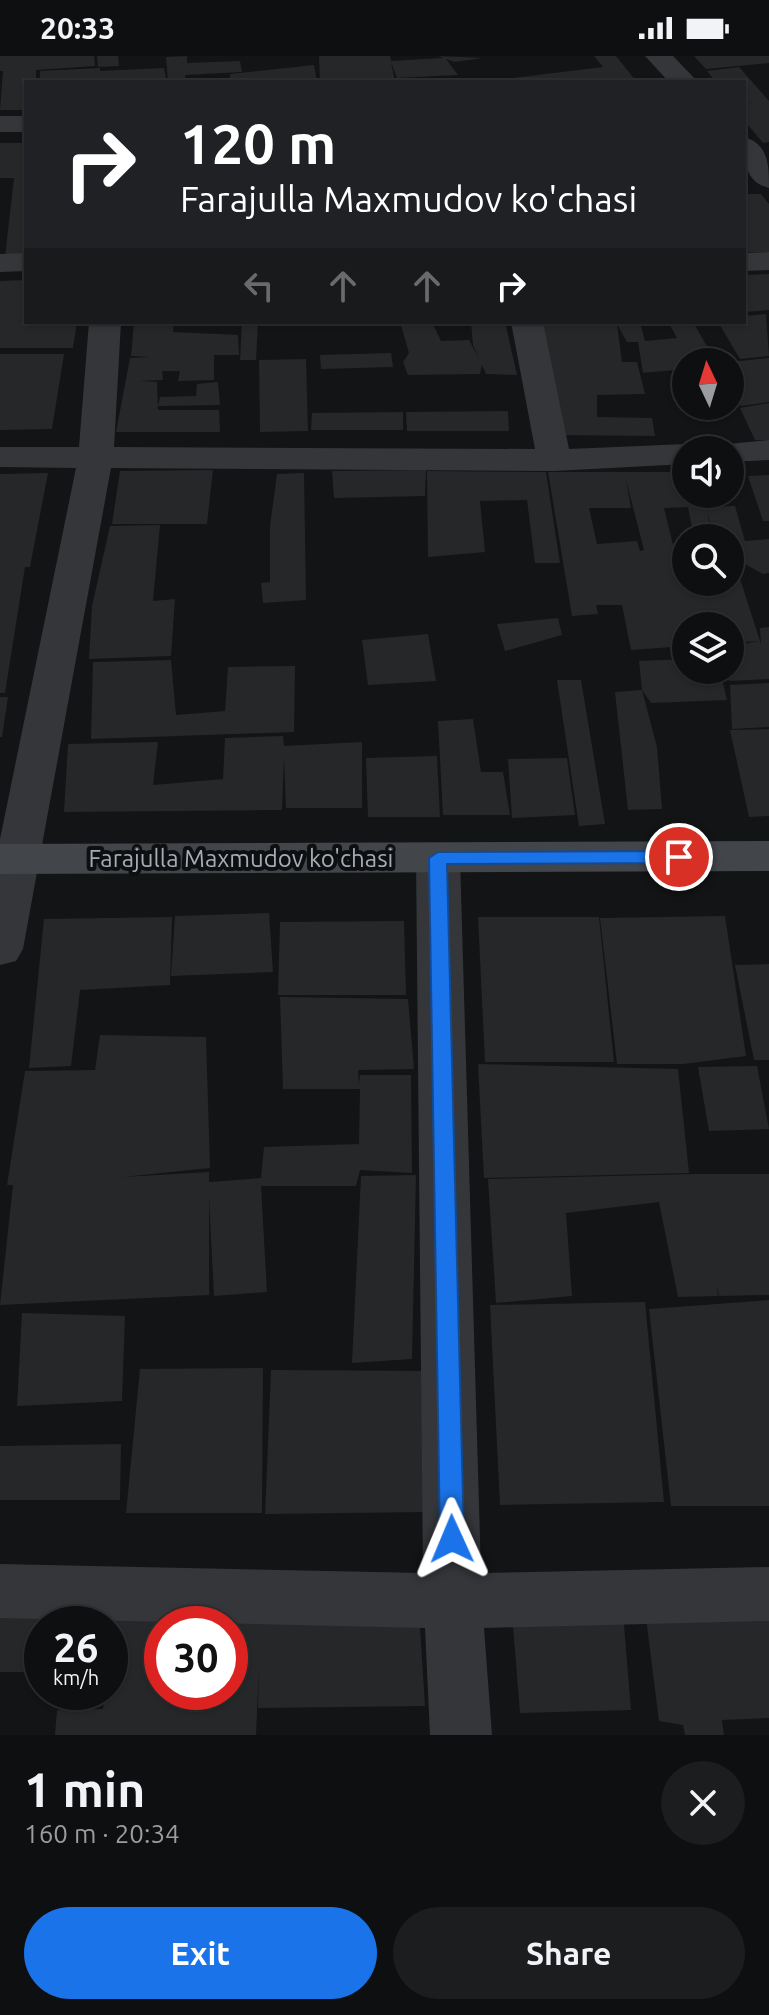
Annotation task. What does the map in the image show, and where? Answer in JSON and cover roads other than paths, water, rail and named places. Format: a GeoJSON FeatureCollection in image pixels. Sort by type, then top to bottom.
{"type":"FeatureCollection","features":[{"type":"Feature","properties":{"kind":"main road","name":"Farajulla Maxmudov ko'chasi"},"geometry":{"type":"LineString","coordinates":[[8,858],[769,856]]}},
{"type":"Feature","properties":{"kind":"street"},"geometry":{"type":"LineString","coordinates":[[658,56],[682,80]]}},
{"type":"Feature","properties":{"kind":"street"},"geometry":{"type":"LineString","coordinates":[[0,124],[24,124]]}},
{"type":"Feature","properties":{"kind":"street"},"geometry":{"type":"LineString","coordinates":[[746,149],[769,179]]}},
{"type":"Feature","properties":{"kind":"street"},"geometry":{"type":"LineString","coordinates":[[746,262],[769,261]]}},
{"type":"Feature","properties":{"kind":"street"},"geometry":{"type":"LineString","coordinates":[[0,263],[24,262]]}},
{"type":"Feature","properties":{"kind":"street"},"geometry":{"type":"LineString","coordinates":[[0,949],[8,858],[96,457],[105,324]]}},
{"type":"Feature","properties":{"kind":"street"},"geometry":{"type":"LineString","coordinates":[[527,324],[554,460]]}},
{"type":"Feature","properties":{"kind":"street"},"geometry":{"type":"LineString","coordinates":[[744,451],[769,450]]}},
{"type":"Feature","properties":{"kind":"street"},"geometry":{"type":"LineString","coordinates":[[0,457],[554,460],[672,455]]}},
{"type":"Feature","properties":{"kind":"street"},"geometry":{"type":"LineString","coordinates":[[438,858],[453,1601],[461,1735]]}},
{"type":"Feature","properties":{"kind":"street"},"geometry":{"type":"LineString","coordinates":[[0,1591],[453,1601],[769,1594]]}}]}
